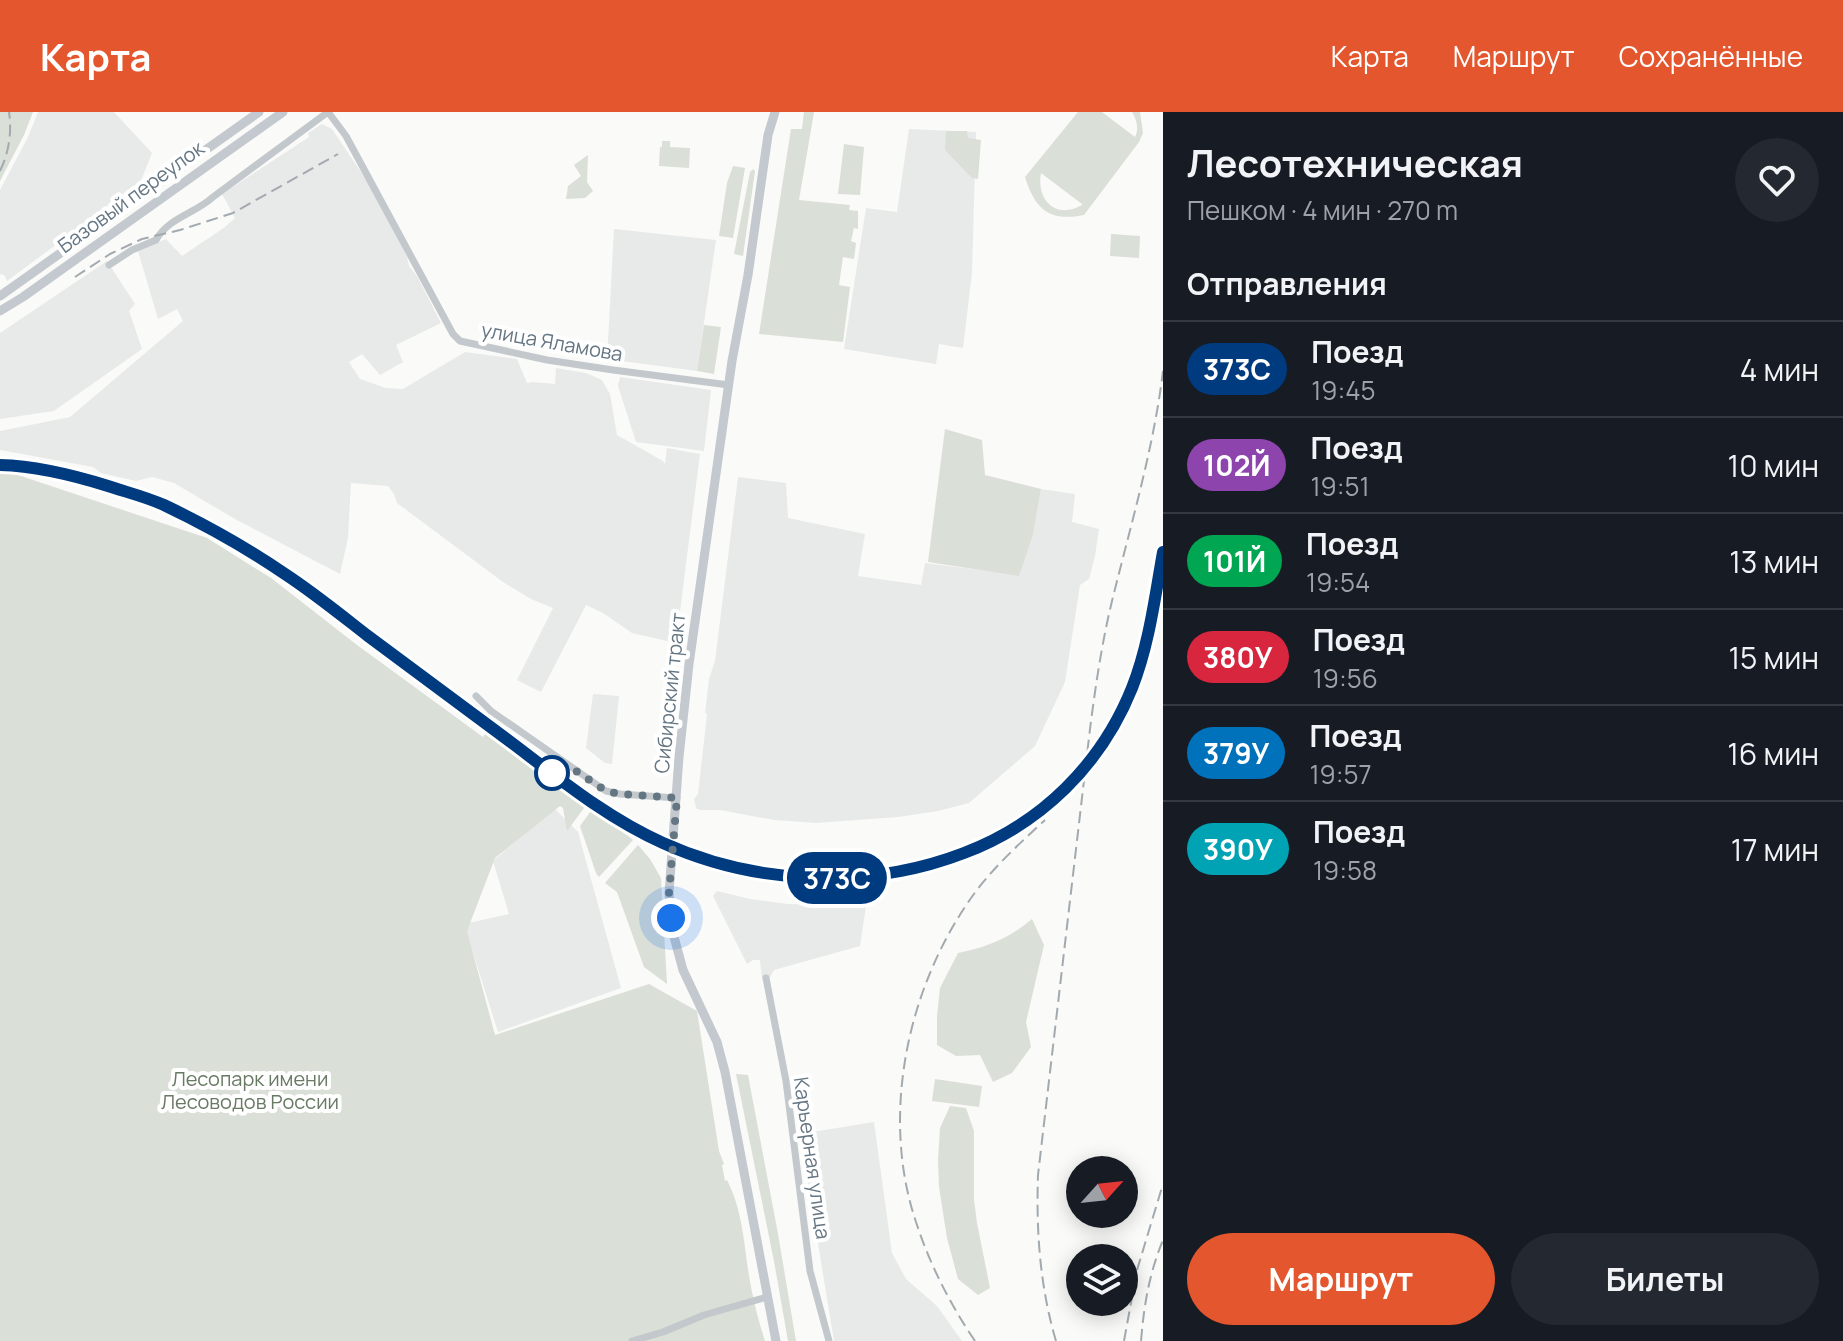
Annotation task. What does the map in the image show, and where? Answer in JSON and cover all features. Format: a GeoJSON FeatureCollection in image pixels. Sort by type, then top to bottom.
{"type":"FeatureCollection","features":[{"type":"Feature","properties":{"kind":"main road","name":"Базовый переулок"},"geometry":{"type":"LineString","coordinates":[[0,311],[283,112]]}},
{"type":"Feature","properties":{"kind":"main road","name":"Сибирский тракт"},"geometry":{"type":"LineString","coordinates":[[766,112],[768,135]]}},
{"type":"Feature","properties":{"kind":"main road","name":"Сибирский тракт"},"geometry":{"type":"LineString","coordinates":[[775,112],[768,135],[729,385],[689,664],[669,893],[673,933],[683,970],[721,1057],[776,1341]]}},
{"type":"Feature","properties":{"kind":"main road","name":"Базовый переулок"},"geometry":{"type":"LineString","coordinates":[[0,296],[256,114]]}},
{"type":"Feature","properties":{"kind":"main road"},"geometry":{"type":"LineString","coordinates":[[256,114],[255,123],[261,127]]}},
{"type":"Feature","properties":{"kind":"street","name":"улица Яламова"},"geometry":{"type":"LineString","coordinates":[[328,112],[346,136],[453,334],[460,341],[547,360],[729,385]]}},
{"type":"Feature","properties":{"kind":"street"},"geometry":{"type":"LineString","coordinates":[[109,265],[132,250],[156,240],[172,222],[204,206],[328,112]]}},
{"type":"Feature","properties":{"kind":"street"},"geometry":{"type":"LineString","coordinates":[[476,696],[491,711],[606,791],[677,798]]}},
{"type":"Feature","properties":{"kind":"street","name":"Карьерная улица"},"geometry":{"type":"LineString","coordinates":[[766,978],[786,1081],[810,1271],[829,1341]]}},
{"type":"Feature","properties":{"kind":"street"},"geometry":{"type":"LineString","coordinates":[[632,1341],[704,1315],[767,1297]]}},
{"type":"Feature","properties":{"kind":"shaded area"},"geometry":{"type":"Polygon","coordinates":[[[38,112],[114,112],[152,153],[140,183],[7,281],[0,274],[0,190],[38,112]]]}},
{"type":"Feature","properties":{"kind":"shaded area"},"geometry":{"type":"Polygon","coordinates":[[[322,124],[332,129],[371,187],[441,323],[396,345],[403,362],[380,375],[362,354],[349,362],[360,379],[386,388],[403,389],[465,352],[517,359],[527,383],[555,384],[556,368],[586,373],[602,380],[610,394],[617,435],[665,464],[667,448],[700,454],[676,643],[632,633],[586,605],[541,692],[517,680],[553,608],[503,582],[397,503],[388,486],[351,483],[348,538],[340,574],[174,483],[152,477],[136,481],[101,473],[93,467],[0,450],[0,431],[70,417],[183,321],[177,309],[158,319],[138,251],[166,239],[182,256],[225,227],[235,218],[222,194],[309,137],[308,133],[322,124]]]}},
{"type":"Feature","properties":{"kind":"shaded area"},"geometry":{"type":"Polygon","coordinates":[[[909,129],[976,132],[972,273],[963,348],[939,344],[936,364],[844,349],[866,208],[897,212],[909,129]]]}},
{"type":"Feature","properties":{"kind":"shaded area"},"geometry":{"type":"Polygon","coordinates":[[[614,229],[716,240],[697,371],[607,359],[614,229]]]}},
{"type":"Feature","properties":{"kind":"shaded area"},"geometry":{"type":"Polygon","coordinates":[[[107,261],[135,304],[129,311],[142,349],[54,411],[0,419],[0,333],[107,261]]]}},
{"type":"Feature","properties":{"kind":"shaded area"},"geometry":{"type":"Polygon","coordinates":[[[620,377],[711,390],[704,451],[636,442],[618,386],[620,377]]]}},
{"type":"Feature","properties":{"kind":"shaded area"},"geometry":{"type":"Polygon","coordinates":[[[738,477],[786,483],[788,518],[865,534],[858,576],[921,585],[925,563],[1019,575],[1033,535],[1041,489],[1075,494],[1072,522],[1099,529],[1095,556],[1089,579],[1080,585],[1065,682],[1035,746],[969,803],[938,811],[816,823],[696,808],[694,799],[698,794],[709,679],[715,661],[738,477]]]}},
{"type":"Feature","properties":{"kind":"shaded area"},"geometry":{"type":"Polygon","coordinates":[[[593,694],[619,696],[612,764],[605,763],[586,748],[593,694]]]}},
{"type":"Feature","properties":{"kind":"shaded area"},"geometry":{"type":"Polygon","coordinates":[[[554,808],[578,832],[621,988],[498,1032],[464,924],[509,914],[493,861],[554,808]]]}},
{"type":"Feature","properties":{"kind":"shaded area"},"geometry":{"type":"Polygon","coordinates":[[[717,891],[788,904],[866,906],[860,946],[774,970],[769,979],[762,979],[760,960],[747,964],[713,896],[717,891]]]}},
{"type":"Feature","properties":{"kind":"shaded area"},"geometry":{"type":"Polygon","coordinates":[[[874,1122],[892,1253],[906,1279],[937,1306],[962,1341],[834,1341],[800,1134],[874,1122]]]}},
{"type":"Feature","properties":{"kind":"green space"},"geometry":{"type":"Polygon","coordinates":[[[0,112],[33,112],[0,181],[0,112]]]}},
{"type":"Feature","properties":{"kind":"green space"},"geometry":{"type":"Polygon","coordinates":[[[804,112],[814,112],[799,200],[850,205],[849,210],[858,211],[858,229],[854,228],[851,241],[856,243],[854,259],[843,257],[839,285],[850,287],[843,342],[759,334],[791,129],[802,129],[804,112]]]}},
{"type":"Feature","properties":{"kind":"green space"},"geometry":{"type":"Polygon","coordinates":[[[1078,112],[1102,112],[1135,137],[1137,124],[1132,112],[1140,112],[1143,133],[1139,142],[1084,215],[1061,217],[1045,211],[1025,177],[1078,112]],[[1041,173],[1042,192],[1050,205],[1064,210],[1082,204],[1041,173]]]}},
{"type":"Feature","properties":{"kind":"green space"},"geometry":{"type":"Polygon","coordinates":[[[946,131],[967,131],[968,138],[981,140],[978,179],[972,178],[945,150],[946,131]]]}},
{"type":"Feature","properties":{"kind":"green space"},"geometry":{"type":"Polygon","coordinates":[[[662,141],[670,141],[670,147],[690,148],[689,168],[659,166],[662,141]]]}},
{"type":"Feature","properties":{"kind":"green space"},"geometry":{"type":"Polygon","coordinates":[[[844,144],[864,147],[860,195],[838,194],[844,144]]]}},
{"type":"Feature","properties":{"kind":"green space"},"geometry":{"type":"Polygon","coordinates":[[[588,155],[587,182],[593,191],[585,198],[566,199],[568,186],[581,176],[574,165],[588,155]]]}},
{"type":"Feature","properties":{"kind":"green space"},"geometry":{"type":"Polygon","coordinates":[[[733,166],[745,168],[733,238],[719,236],[727,183],[733,166]]]}},
{"type":"Feature","properties":{"kind":"green space"},"geometry":{"type":"Polygon","coordinates":[[[753,169],[755,171],[743,256],[734,254],[753,169]]]}},
{"type":"Feature","properties":{"kind":"green space"},"geometry":{"type":"Polygon","coordinates":[[[1111,234],[1140,236],[1139,258],[1110,256],[1111,234]]]}},
{"type":"Feature","properties":{"kind":"green space"},"geometry":{"type":"Polygon","coordinates":[[[704,325],[721,327],[714,374],[697,371],[704,325]]]}},
{"type":"Feature","properties":{"kind":"green space"},"geometry":{"type":"Polygon","coordinates":[[[945,429],[982,440],[985,475],[1041,489],[1033,535],[1019,576],[928,562],[945,429]]]}},
{"type":"Feature","properties":{"kind":"green space","name":"Лесопарк имени Лесоводов России"},"geometry":{"type":"Polygon","coordinates":[[[0,469],[207,538],[271,578],[483,737],[487,731],[587,804],[567,831],[560,806],[495,858],[467,931],[495,1035],[649,984],[697,1011],[725,1181],[737,1207],[753,1298],[765,1341],[0,1341],[0,469]]]}},
{"type":"Feature","properties":{"kind":"green space"},"geometry":{"type":"Polygon","coordinates":[[[593,808],[633,840],[599,877],[580,826],[593,808]]]}},
{"type":"Feature","properties":{"kind":"green space"},"geometry":{"type":"Polygon","coordinates":[[[638,845],[661,878],[667,984],[644,967],[617,892],[605,883],[638,845]]]}},
{"type":"Feature","properties":{"kind":"green space"},"geometry":{"type":"Polygon","coordinates":[[[1032,919],[1044,945],[1026,1022],[1031,1047],[1012,1073],[993,1082],[980,1055],[956,1056],[937,1045],[940,988],[958,953],[997,941],[1032,919]]]}},
{"type":"Feature","properties":{"kind":"green space"},"geometry":{"type":"Polygon","coordinates":[[[736,1074],[748,1075],[796,1341],[788,1341],[736,1074]]]}},
{"type":"Feature","properties":{"kind":"green space"},"geometry":{"type":"Polygon","coordinates":[[[935,1079],[982,1086],[979,1107],[932,1101],[935,1079]]]}},
{"type":"Feature","properties":{"kind":"green space"},"geometry":{"type":"Polygon","coordinates":[[[950,1106],[966,1108],[974,1131],[974,1200],[990,1288],[978,1295],[958,1279],[947,1238],[939,1187],[940,1128],[950,1106]]]}},
{"type":"Feature","properties":{"kind":"railway"},"geometry":{"type":"LineString","coordinates":[[0,171],[9,142],[9,112]]}},
{"type":"Feature","properties":{"kind":"railway"},"geometry":{"type":"LineString","coordinates":[[75,277],[110,254],[142,239],[233,213],[338,154]]}},
{"type":"Feature","properties":{"kind":"railway"},"geometry":{"type":"LineString","coordinates":[[1056,1341],[1040,1259],[1038,1175],[1097,676],[1149,454],[1163,371]]}},
{"type":"Feature","properties":{"kind":"railway"},"geometry":{"type":"LineString","coordinates":[[0,465],[76,476],[113,486],[185,516],[253,553],[296,581],[568,786],[624,823],[699,857],[736,867],[813,878],[890,873],[927,865],[996,839],[1052,801],[1097,752],[1130,693],[1145,647],[1163,552]]}},
{"type":"Feature","properties":{"kind":"railway"},"geometry":{"type":"LineString","coordinates":[[975,1341],[934,1269],[916,1222],[906,1182],[901,1141],[901,1099],[906,1058],[928,977],[946,939],[984,881],[1045,820]]}},
{"type":"Feature","properties":{"kind":"railway"},"geometry":{"type":"LineString","coordinates":[[1124,1341],[1137,1270],[1163,1184]]}},
{"type":"Feature","properties":{"kind":"railway"},"geometry":{"type":"LineString","coordinates":[[1141,1341],[1148,1290],[1163,1240]]}},
{"type":"Feature","properties":{"kind":"train","name":"373C"},"geometry":{"type":"LineString","coordinates":[[0,465],[79,477],[160,503],[218,533],[285,574],[552,773],[628,825],[664,844],[726,865],[766,874],[802,877],[880,875],[938,862],[988,844],[1046,808],[1080,775],[1109,736],[1121,713],[1141,661],[1163,552]]}},
{"type":"Feature","properties":{"kind":"route"},"geometry":{"type":"LineString","coordinates":[[552,773],[567,765],[606,791],[677,798],[669,893],[671,918]]}}]}
